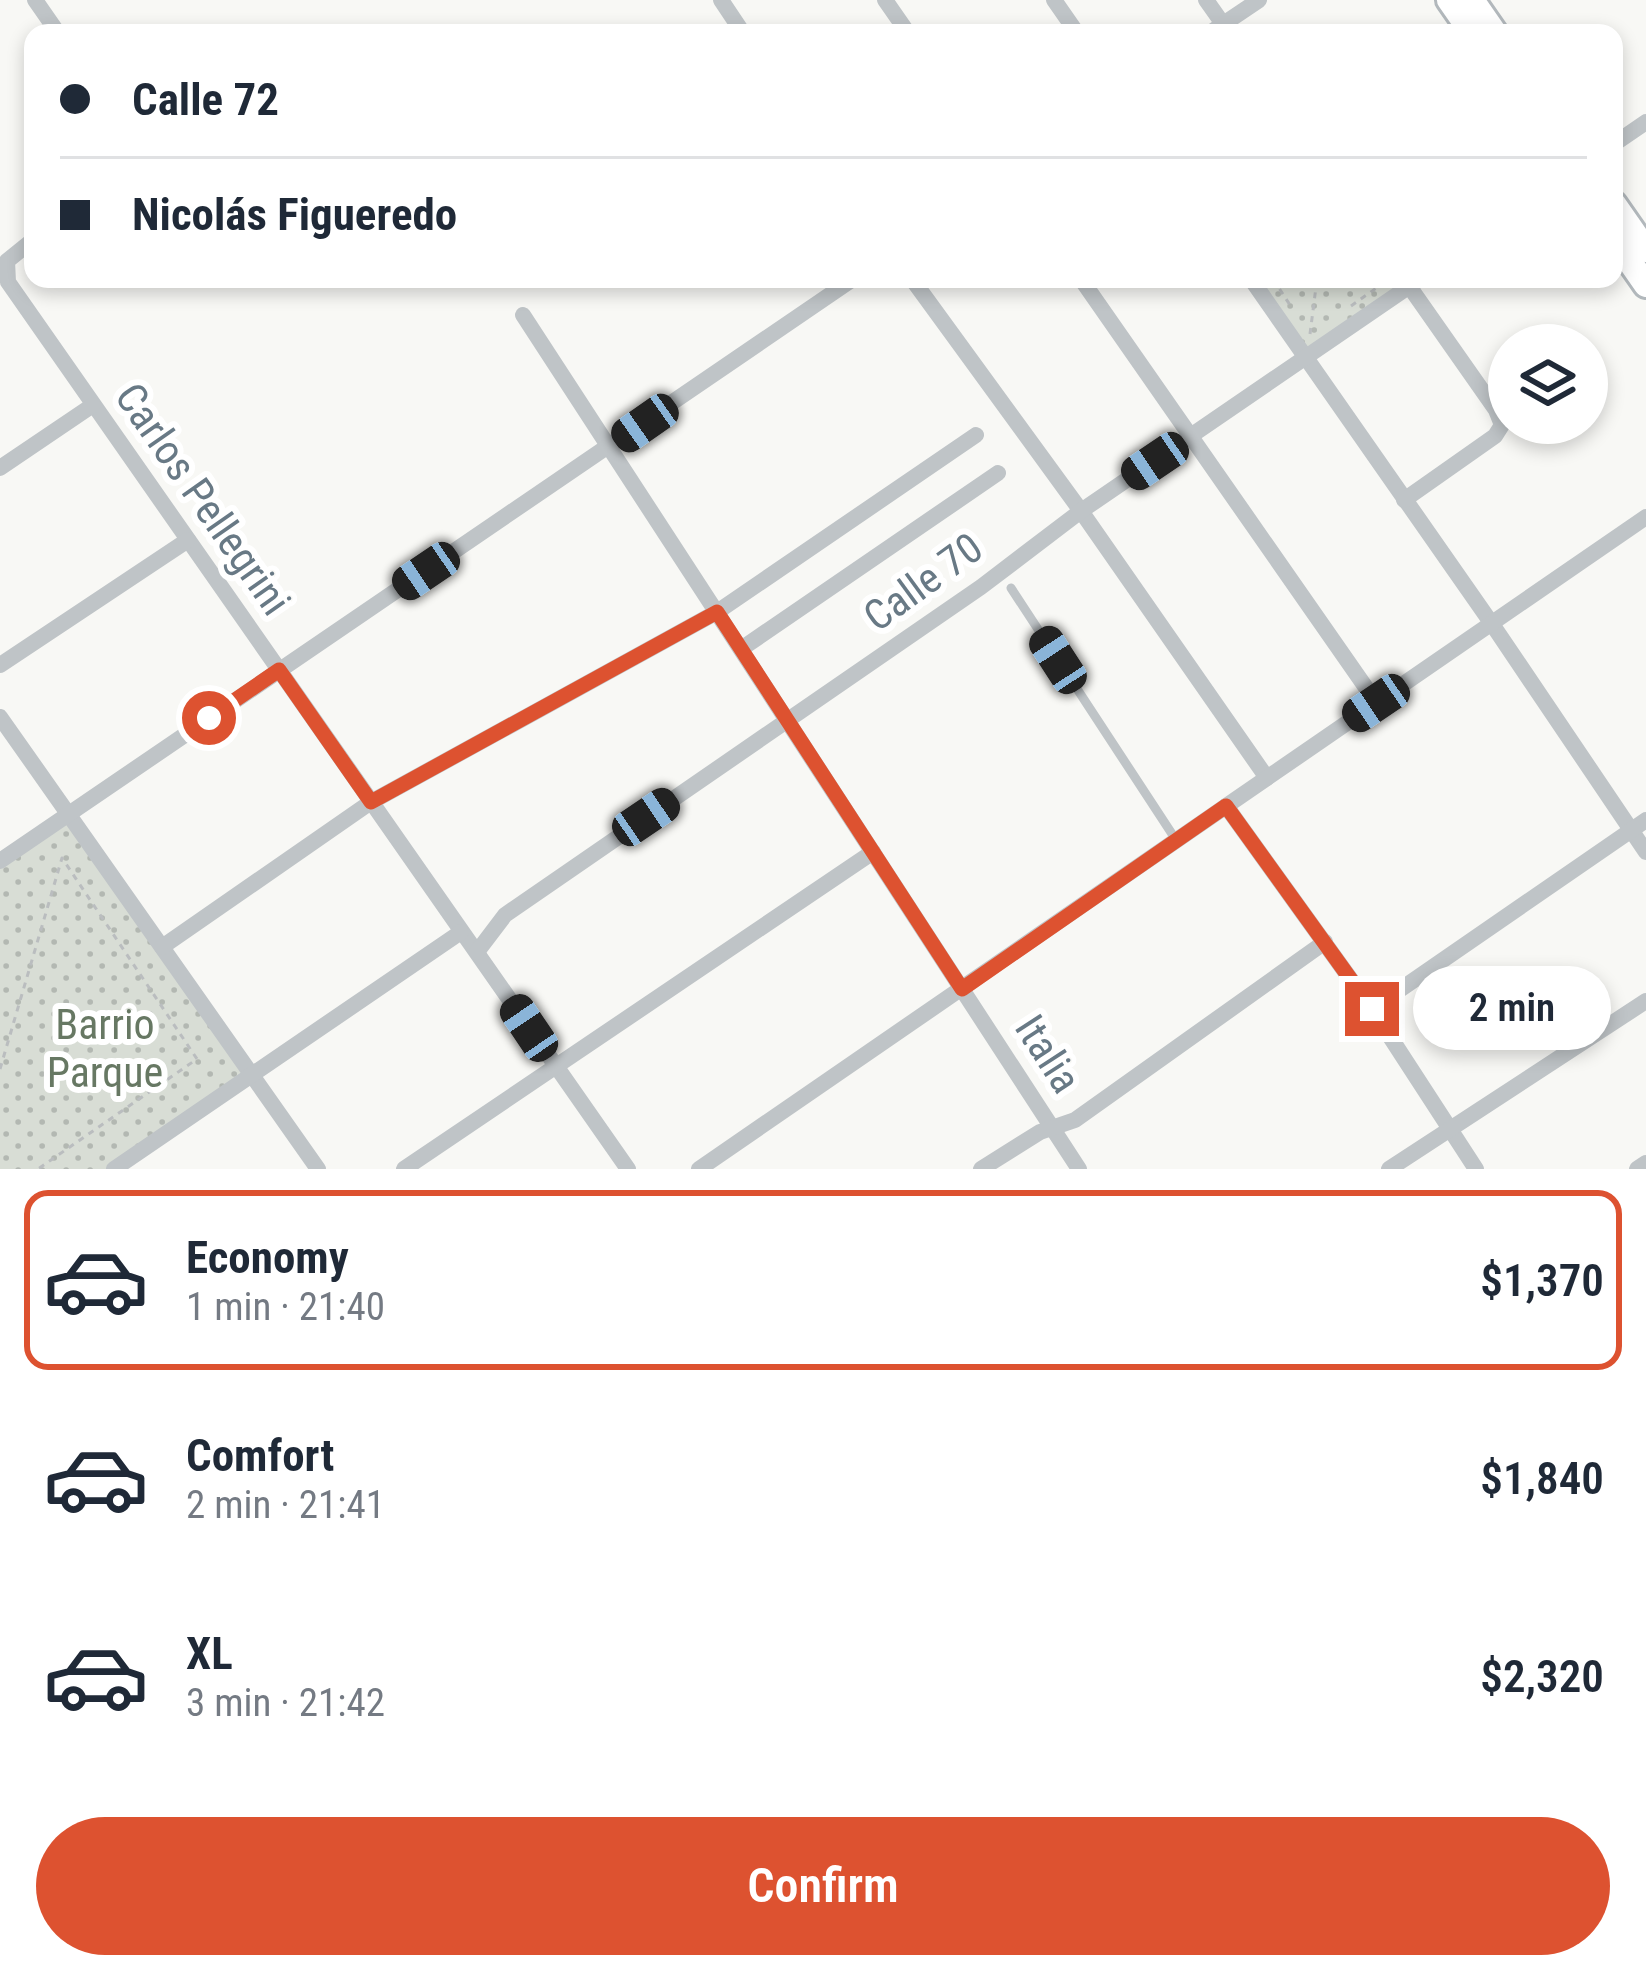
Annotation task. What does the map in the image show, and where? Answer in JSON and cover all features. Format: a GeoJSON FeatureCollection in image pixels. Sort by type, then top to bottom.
{"type":"FeatureCollection","features":[{"type":"Feature","properties":{"kind":"main road"},"geometry":{"type":"LineString","coordinates":[[1623,217],[1646,250]]}},
{"type":"Feature","properties":{"kind":"main road"},"geometry":{"type":"LineString","coordinates":[[1623,252],[1646,285]]}},
{"type":"Feature","properties":{"kind":"street"},"geometry":{"type":"LineString","coordinates":[[1222,24],[1259,0]]}},
{"type":"Feature","properties":{"kind":"street"},"geometry":{"type":"LineString","coordinates":[[4,285],[7,261],[24,247]]}},
{"type":"Feature","properties":{"kind":"street","name":"Carlos Pellegrini"},"geometry":{"type":"LineString","coordinates":[[4,285],[628,1169]]}},
{"type":"Feature","properties":{"kind":"street"},"geometry":{"type":"LineString","coordinates":[[0,861],[840,288]]}},
{"type":"Feature","properties":{"kind":"street"},"geometry":{"type":"LineString","coordinates":[[919,288],[1082,511],[1267,778]]}},
{"type":"Feature","properties":{"kind":"street"},"geometry":{"type":"LineString","coordinates":[[1087,288],[1376,703]]}},
{"type":"Feature","properties":{"kind":"street"},"geometry":{"type":"LineString","coordinates":[[1257,288],[1638,825],[1646,852]]}},
{"type":"Feature","properties":{"kind":"street","name":"Calle 70"},"geometry":{"type":"LineString","coordinates":[[477,952],[506,914],[1408,288]]}},
{"type":"Feature","properties":{"kind":"street"},"geometry":{"type":"LineString","coordinates":[[1404,500],[1495,436],[1502,425],[1418,288]]}},
{"type":"Feature","properties":{"kind":"street","name":"Italia"},"geometry":{"type":"LineString","coordinates":[[524,315],[1079,1169]]}},
{"type":"Feature","properties":{"kind":"street"},"geometry":{"type":"LineString","coordinates":[[0,468],[93,405]]}},
{"type":"Feature","properties":{"kind":"street"},"geometry":{"type":"LineString","coordinates":[[162,947],[371,802],[717,612],[976,435]]}},
{"type":"Feature","properties":{"kind":"street"},"geometry":{"type":"LineString","coordinates":[[741,649],[998,473]]}},
{"type":"Feature","properties":{"kind":"street"},"geometry":{"type":"LineString","coordinates":[[699,1169],[1646,517]]}},
{"type":"Feature","properties":{"kind":"street"},"geometry":{"type":"LineString","coordinates":[[0,665],[188,540]]}},
{"type":"Feature","properties":{"kind":"street"},"geometry":{"type":"LineString","coordinates":[[0,717],[318,1169]]}},
{"type":"Feature","properties":{"kind":"street"},"geometry":{"type":"LineString","coordinates":[[1226,806],[1372,1009],[1476,1169]]}},
{"type":"Feature","properties":{"kind":"street"},"geometry":{"type":"LineString","coordinates":[[1372,1009],[1638,825]]}},
{"type":"Feature","properties":{"kind":"street"},"geometry":{"type":"LineString","coordinates":[[404,1169],[873,853]]}},
{"type":"Feature","properties":{"kind":"street"},"geometry":{"type":"LineString","coordinates":[[114,1169],[461,932]]}},
{"type":"Feature","properties":{"kind":"street"},"geometry":{"type":"LineString","coordinates":[[981,1169],[1040,1132],[1075,1120],[1325,942]]}},
{"type":"Feature","properties":{"kind":"street"},"geometry":{"type":"LineString","coordinates":[[1389,1169],[1646,1001]]}},
{"type":"Feature","properties":{"kind":"street"},"geometry":{"type":"LineString","coordinates":[[1637,1169],[1646,1163]]}},
{"type":"Feature","properties":{"kind":"lane"},"geometry":{"type":"LineString","coordinates":[[1011,588],[1176,840]]}},
{"type":"Feature","properties":{"kind":"path"},"geometry":{"type":"LineString","coordinates":[[1279,288],[1310,334],[1316,288]]}},
{"type":"Feature","properties":{"kind":"path"},"geometry":{"type":"LineString","coordinates":[[0,1070],[62,858],[197,1059],[38,1169]]}},
{"type":"Feature","properties":{"kind":"path"},"geometry":{"type":"LineString","coordinates":[[0,1049],[6,1050],[2,1060]]}},
{"type":"Feature","properties":{"kind":"green space"},"geometry":{"type":"Polygon","coordinates":[[[1264,288],[1395,288],[1307,350],[1264,288]]]}},
{"type":"Feature","properties":{"kind":"green space","name":"Barrio Parque"},"geometry":{"type":"Polygon","coordinates":[[[69,814],[252,1074],[114,1169],[0,1169],[0,861],[69,814]]]}},
{"type":"Feature","properties":{"kind":"route"},"geometry":{"type":"LineString","coordinates":[[209,718],[279,670],[371,802],[717,612],[962,989],[1226,806],[1372,1009]]}}]}
